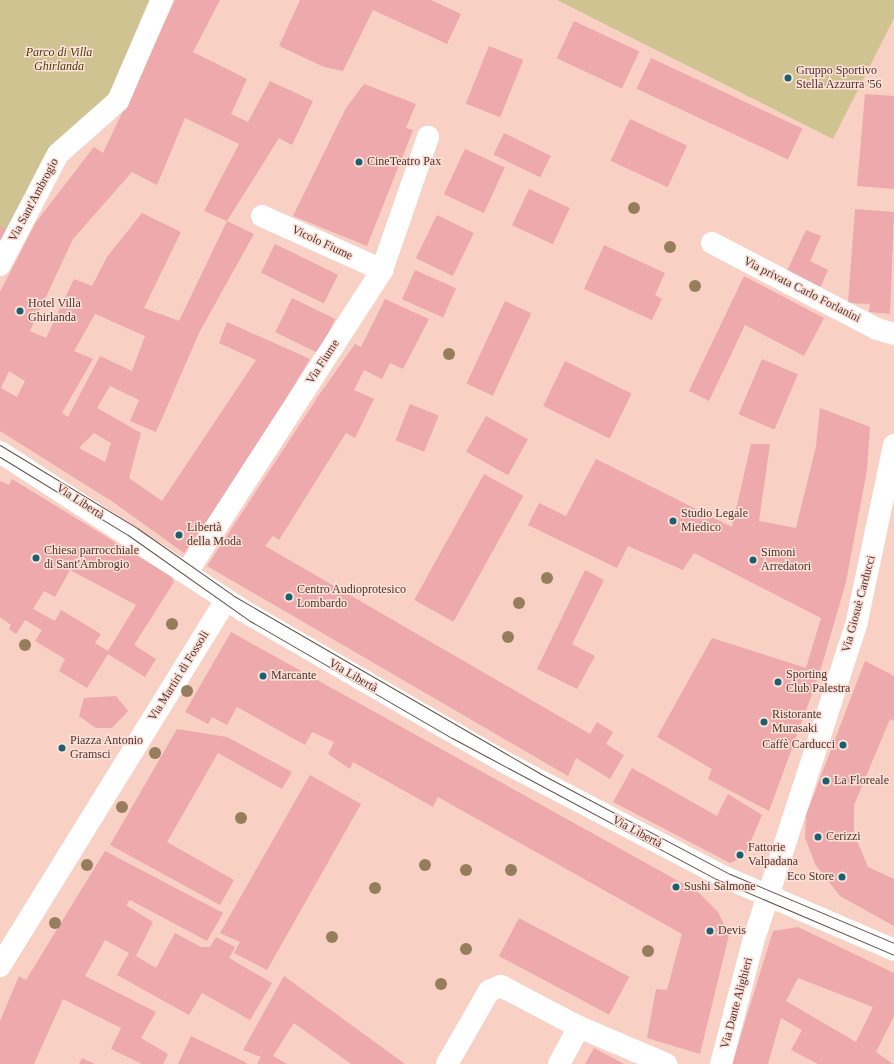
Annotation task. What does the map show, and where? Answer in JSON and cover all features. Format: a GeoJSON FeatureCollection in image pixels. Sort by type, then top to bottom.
{"type":"FeatureCollection","features":[{"type":"Feature","properties":{"kind":"street","name":"Via Sant'Ambrogio"},"geometry":{"type":"LineString","coordinates":[[0,265],[58,154],[118,101],[162,0]]}},
{"type":"Feature","properties":{"kind":"street","name":"Via Fiume"},"geometry":{"type":"LineString","coordinates":[[187,572],[382,270],[428,137]]}},
{"type":"Feature","properties":{"kind":"street","name":"Vicolo Fiume"},"geometry":{"type":"LineString","coordinates":[[262,216],[382,270]]}},
{"type":"Feature","properties":{"kind":"street","name":"Via privata Carlo Forlanini"},"geometry":{"type":"LineString","coordinates":[[712,243],[876,329],[894,334]]}},
{"type":"Feature","properties":{"kind":"street","name":"Via Giosuè Carducci"},"geometry":{"type":"LineString","coordinates":[[768,896],[857,621],[894,445]]}},
{"type":"Feature","properties":{"kind":"street","name":"Via Libertà"},"geometry":{"type":"LineString","coordinates":[[0,452],[187,572],[226,600],[508,764],[720,875],[768,896],[814,913],[894,950]]}},
{"type":"Feature","properties":{"kind":"street","name":"Via Martiri di Fossoli"},"geometry":{"type":"LineString","coordinates":[[0,966],[226,600]]}},
{"type":"Feature","properties":{"kind":"street","name":"Via Dante Alighieri"},"geometry":{"type":"LineString","coordinates":[[720,1064],[753,942],[768,896]]}},
{"type":"Feature","properties":{"kind":"street"},"geometry":{"type":"LineString","coordinates":[[447,1064],[488,991],[501,986],[579,1027],[666,1064]]}},
{"type":"Feature","properties":{"kind":"street"},"geometry":{"type":"LineString","coordinates":[[559,1064],[579,1027]]}},
{"type":"Feature","properties":{"kind":"green space","name":"Parco di Villa Ghirlanda"},"geometry":{"type":"Polygon","coordinates":[[[0,0],[149,0],[108,97],[46,152],[0,244],[0,0]]]}},
{"type":"Feature","properties":{"kind":"green space","name":"Gruppo Sportivo Stella Azzurra '56"},"geometry":{"type":"Polygon","coordinates":[[[557,0],[894,0],[894,18],[833,139],[557,0]]]}},
{"type":"Feature","properties":{"kind":"building"},"geometry":{"type":"Polygon","coordinates":[[[175,0],[220,0],[193,52],[247,79],[231,114],[248,122],[270,81],[313,101],[292,145],[279,138],[227,221],[254,234],[200,331],[156,432],[130,421],[139,400],[110,386],[97,408],[141,433],[129,478],[162,501],[256,360],[219,343],[227,322],[310,359],[245,467],[184,553],[113,502],[0,431],[0,292],[36,222],[94,147],[103,153],[175,0]],[[185,118],[157,185],[132,172],[73,239],[30,331],[46,338],[74,279],[92,286],[107,257],[142,213],[181,232],[144,308],[179,321],[227,221],[204,211],[239,144],[185,118]],[[95,314],[74,351],[93,359],[62,413],[68,417],[100,356],[132,371],[145,336],[95,314]],[[9,371],[1,388],[17,397],[25,381],[9,371]],[[94,433],[79,448],[105,462],[111,443],[94,433]]]}},
{"type":"Feature","properties":{"kind":"building"},"geometry":{"type":"Polygon","coordinates":[[[300,0],[431,0],[461,14],[447,44],[373,10],[343,71],[324,67],[279,46],[300,0]]]}},
{"type":"Feature","properties":{"kind":"building"},"geometry":{"type":"Polygon","coordinates":[[[574,21],[639,51],[622,89],[557,58],[574,21]]]}},
{"type":"Feature","properties":{"kind":"building"},"geometry":{"type":"Polygon","coordinates":[[[489,46],[523,60],[500,117],[466,103],[489,46]]]}},
{"type":"Feature","properties":{"kind":"building"},"geometry":{"type":"Polygon","coordinates":[[[651,58],[802,129],[788,159],[637,89],[651,58]]]}},
{"type":"Feature","properties":{"kind":"building","name":"CineTeatro Pax"},"geometry":{"type":"Polygon","coordinates":[[[364,84],[416,104],[406,128],[413,130],[367,246],[293,216],[346,108],[364,84]]]}},
{"type":"Feature","properties":{"kind":"building"},"geometry":{"type":"Polygon","coordinates":[[[865,94],[894,96],[894,189],[857,186],[865,94]]]}},
{"type":"Feature","properties":{"kind":"building"},"geometry":{"type":"Polygon","coordinates":[[[630,119],[687,146],[668,187],[611,161],[630,119]]]}},
{"type":"Feature","properties":{"kind":"building"},"geometry":{"type":"Polygon","coordinates":[[[504,133],[551,156],[540,177],[493,155],[504,133]]]}},
{"type":"Feature","properties":{"kind":"building"},"geometry":{"type":"Polygon","coordinates":[[[465,149],[505,168],[484,213],[444,194],[465,149]]]}},
{"type":"Feature","properties":{"kind":"building"},"geometry":{"type":"Polygon","coordinates":[[[529,189],[570,208],[553,244],[512,225],[529,189]]]}},
{"type":"Feature","properties":{"kind":"building"},"geometry":{"type":"Polygon","coordinates":[[[855,209],[894,212],[890,314],[869,312],[870,304],[848,303],[855,209]]]}},
{"type":"Feature","properties":{"kind":"building"},"geometry":{"type":"Polygon","coordinates":[[[437,215],[474,233],[453,276],[416,258],[437,215]]]}},
{"type":"Feature","properties":{"kind":"building"},"geometry":{"type":"Polygon","coordinates":[[[0,226],[7,230],[0,244],[0,226]]]}},
{"type":"Feature","properties":{"kind":"building"},"geometry":{"type":"Polygon","coordinates":[[[806,230],[821,236],[810,261],[828,270],[820,288],[786,273],[806,230]]]}},
{"type":"Feature","properties":{"kind":"building"},"geometry":{"type":"Polygon","coordinates":[[[275,244],[338,275],[324,303],[261,273],[275,244]]]}},
{"type":"Feature","properties":{"kind":"building"},"geometry":{"type":"Polygon","coordinates":[[[604,245],[665,273],[655,295],[662,299],[652,320],[584,289],[604,245]]]}},
{"type":"Feature","properties":{"kind":"building"},"geometry":{"type":"Polygon","coordinates":[[[415,270],[456,288],[443,318],[402,299],[415,270]]]}},
{"type":"Feature","properties":{"kind":"building"},"geometry":{"type":"Polygon","coordinates":[[[744,276],[824,318],[804,356],[745,325],[709,401],[689,391],[744,276]]]}},
{"type":"Feature","properties":{"kind":"building"},"geometry":{"type":"Polygon","coordinates":[[[292,298],[335,319],[318,353],[275,332],[292,298]]]}},
{"type":"Feature","properties":{"kind":"building"},"geometry":{"type":"Polygon","coordinates":[[[385,299],[429,319],[403,369],[390,363],[382,379],[364,370],[354,390],[374,399],[355,438],[346,433],[279,540],[273,536],[265,546],[590,734],[597,722],[613,732],[606,744],[624,755],[610,779],[576,758],[568,776],[207,566],[319,395],[355,344],[361,347],[385,299]]]}},
{"type":"Feature","properties":{"kind":"building"},"geometry":{"type":"Polygon","coordinates":[[[505,301],[531,313],[493,396],[467,383],[505,301]]]}},
{"type":"Feature","properties":{"kind":"building"},"geometry":{"type":"Polygon","coordinates":[[[762,359],[798,374],[774,429],[739,414],[762,359]]]}},
{"type":"Feature","properties":{"kind":"building"},"geometry":{"type":"Polygon","coordinates":[[[565,361],[632,393],[610,438],[543,406],[565,361]]]}},
{"type":"Feature","properties":{"kind":"building"},"geometry":{"type":"Polygon","coordinates":[[[410,404],[439,416],[424,452],[395,440],[410,404]]]}},
{"type":"Feature","properties":{"kind":"building"},"geometry":{"type":"Polygon","coordinates":[[[820,408],[870,427],[867,470],[846,582],[820,672],[769,811],[708,779],[712,769],[657,737],[712,638],[806,668],[821,618],[694,553],[683,570],[628,546],[617,568],[528,525],[539,503],[566,516],[596,459],[732,527],[751,444],[770,444],[759,521],[796,528],[816,446],[820,408]]]}},
{"type":"Feature","properties":{"kind":"building"},"geometry":{"type":"Polygon","coordinates":[[[486,416],[528,439],[508,475],[466,452],[486,416]]]}},
{"type":"Feature","properties":{"kind":"building"},"geometry":{"type":"Polygon","coordinates":[[[484,474],[523,496],[454,622],[414,600],[484,474]]]}},
{"type":"Feature","properties":{"kind":"building"},"geometry":{"type":"Polygon","coordinates":[[[12,479],[172,577],[174,582],[134,645],[156,659],[145,677],[108,654],[87,688],[59,671],[65,659],[35,641],[42,630],[25,620],[16,634],[9,629],[11,625],[0,617],[0,481],[9,485],[12,479]],[[70,570],[55,597],[44,591],[33,609],[55,621],[61,610],[101,634],[95,643],[108,651],[136,605],[70,570]]]}},
{"type":"Feature","properties":{"kind":"building"},"geometry":{"type":"Polygon","coordinates":[[[585,570],[604,580],[572,644],[595,656],[577,689],[537,669],[585,570]]]}},
{"type":"Feature","properties":{"kind":"building"},"geometry":{"type":"Polygon","coordinates":[[[231,632],[698,892],[718,912],[729,935],[700,1054],[647,1038],[656,989],[667,990],[682,934],[438,797],[433,807],[353,762],[350,769],[328,754],[334,742],[312,732],[305,745],[237,707],[227,725],[212,717],[208,724],[185,712],[231,632]]]}},
{"type":"Feature","properties":{"kind":"building"},"geometry":{"type":"Polygon","coordinates":[[[865,661],[894,676],[894,721],[890,719],[854,805],[854,833],[868,867],[894,879],[894,926],[840,896],[815,864],[805,837],[806,815],[865,661]]]}},
{"type":"Feature","properties":{"kind":"building"},"geometry":{"type":"Polygon","coordinates":[[[116,696],[128,711],[112,728],[96,728],[79,716],[84,698],[116,696]]]}},
{"type":"Feature","properties":{"kind":"building"},"geometry":{"type":"Polygon","coordinates":[[[177,729],[227,737],[292,772],[282,789],[218,753],[167,842],[234,880],[220,905],[110,845],[177,729]]]}},
{"type":"Feature","properties":{"kind":"building"},"geometry":{"type":"Polygon","coordinates":[[[632,768],[717,816],[728,794],[762,815],[744,857],[730,863],[613,802],[632,768]]]}},
{"type":"Feature","properties":{"kind":"building"},"geometry":{"type":"Polygon","coordinates":[[[310,775],[361,804],[267,970],[234,953],[240,942],[220,933],[310,775]]]}},
{"type":"Feature","properties":{"kind":"building"},"geometry":{"type":"Polygon","coordinates":[[[105,851],[223,913],[207,941],[130,900],[126,905],[153,922],[136,956],[156,968],[175,933],[201,947],[210,947],[216,937],[235,947],[229,958],[272,983],[250,1020],[202,993],[189,1015],[117,975],[129,953],[105,940],[85,976],[156,1012],[141,1038],[168,1054],[163,1064],[142,1064],[111,1049],[121,1028],[63,999],[34,1064],[0,1064],[0,1021],[19,976],[26,980],[105,851]]]}},
{"type":"Feature","properties":{"kind":"building"},"geometry":{"type":"Polygon","coordinates":[[[519,918],[629,977],[609,1015],[499,956],[519,918]]]}},
{"type":"Feature","properties":{"kind":"building"},"geometry":{"type":"Polygon","coordinates":[[[798,927],[894,973],[894,1016],[876,1052],[893,1064],[818,1064],[791,1050],[802,1030],[781,1018],[768,1064],[732,1064],[773,931],[798,927]],[[798,978],[786,1001],[856,1042],[873,1007],[798,978]]]}},
{"type":"Feature","properties":{"kind":"building"},"geometry":{"type":"Polygon","coordinates":[[[284,976],[405,1064],[351,1064],[294,1023],[273,1056],[287,1064],[257,1064],[261,1057],[243,1050],[284,976]]]}},
{"type":"Feature","properties":{"kind":"building"},"geometry":{"type":"Polygon","coordinates":[[[191,1036],[247,1063],[178,1064],[191,1036]]]}},
{"type":"Feature","properties":{"kind":"building"},"geometry":{"type":"Polygon","coordinates":[[[594,1048],[624,1064],[585,1064],[594,1048]]]}},
{"type":"Feature","properties":{"kind":"building"},"geometry":{"type":"Polygon","coordinates":[[[82,1058],[95,1064],[79,1064],[82,1058]]]}},
{"type":"Feature","properties":{"kind":"tram line"},"geometry":{"type":"LineString","coordinates":[[0,445],[137,528],[234,596],[539,773],[730,874],[894,943]]}},
{"type":"Feature","properties":{"kind":"tram line"},"geometry":{"type":"LineString","coordinates":[[0,457],[128,535],[250,621],[452,738],[716,879],[894,955]]}},
{"type":"Feature","properties":{"kind":"place","name":"Gruppo Sportivo Stella Azzurra '56"},"geometry":{"type":"Point","coordinates":[788,78]}},
{"type":"Feature","properties":{"kind":"place","name":"CineTeatro Pax"},"geometry":{"type":"Point","coordinates":[359,162]}},
{"type":"Feature","properties":{"kind":"place","name":"Hotel Villa Ghirlanda"},"geometry":{"type":"Point","coordinates":[20,311]}},
{"type":"Feature","properties":{"kind":"place","name":"Studio Legale Miedico"},"geometry":{"type":"Point","coordinates":[673,521]}},
{"type":"Feature","properties":{"kind":"place","name":"Libertà della Moda"},"geometry":{"type":"Point","coordinates":[179,535]}},
{"type":"Feature","properties":{"kind":"place","name":"Chiesa parrocchiale di Sant'Ambrogio"},"geometry":{"type":"Point","coordinates":[36,558]}},
{"type":"Feature","properties":{"kind":"place","name":"Simoni Arredatori"},"geometry":{"type":"Point","coordinates":[753,560]}},
{"type":"Feature","properties":{"kind":"place","name":"Centro Audioprotesico Lombardo"},"geometry":{"type":"Point","coordinates":[289,597]}},
{"type":"Feature","properties":{"kind":"place","name":"Marcante"},"geometry":{"type":"Point","coordinates":[263,676]}},
{"type":"Feature","properties":{"kind":"place","name":"Sporting Club Palestra"},"geometry":{"type":"Point","coordinates":[778,682]}},
{"type":"Feature","properties":{"kind":"place","name":"Ristorante Murasaki"},"geometry":{"type":"Point","coordinates":[764,722]}},
{"type":"Feature","properties":{"kind":"place","name":"Caffè Carducci"},"geometry":{"type":"Point","coordinates":[843,745]}},
{"type":"Feature","properties":{"kind":"place","name":"Piazza Antonio Gramsci"},"geometry":{"type":"Point","coordinates":[62,748]}},
{"type":"Feature","properties":{"kind":"place","name":"La Floreale"},"geometry":{"type":"Point","coordinates":[826,781]}},
{"type":"Feature","properties":{"kind":"place","name":"Cerizzi"},"geometry":{"type":"Point","coordinates":[818,837]}},
{"type":"Feature","properties":{"kind":"place","name":"Fattorie Valpadana"},"geometry":{"type":"Point","coordinates":[740,855]}},
{"type":"Feature","properties":{"kind":"place","name":"Eco Store"},"geometry":{"type":"Point","coordinates":[842,877]}},
{"type":"Feature","properties":{"kind":"place","name":"Sushi Salmone"},"geometry":{"type":"Point","coordinates":[676,887]}},
{"type":"Feature","properties":{"kind":"place","name":"Devis"},"geometry":{"type":"Point","coordinates":[710,931]}}]}
